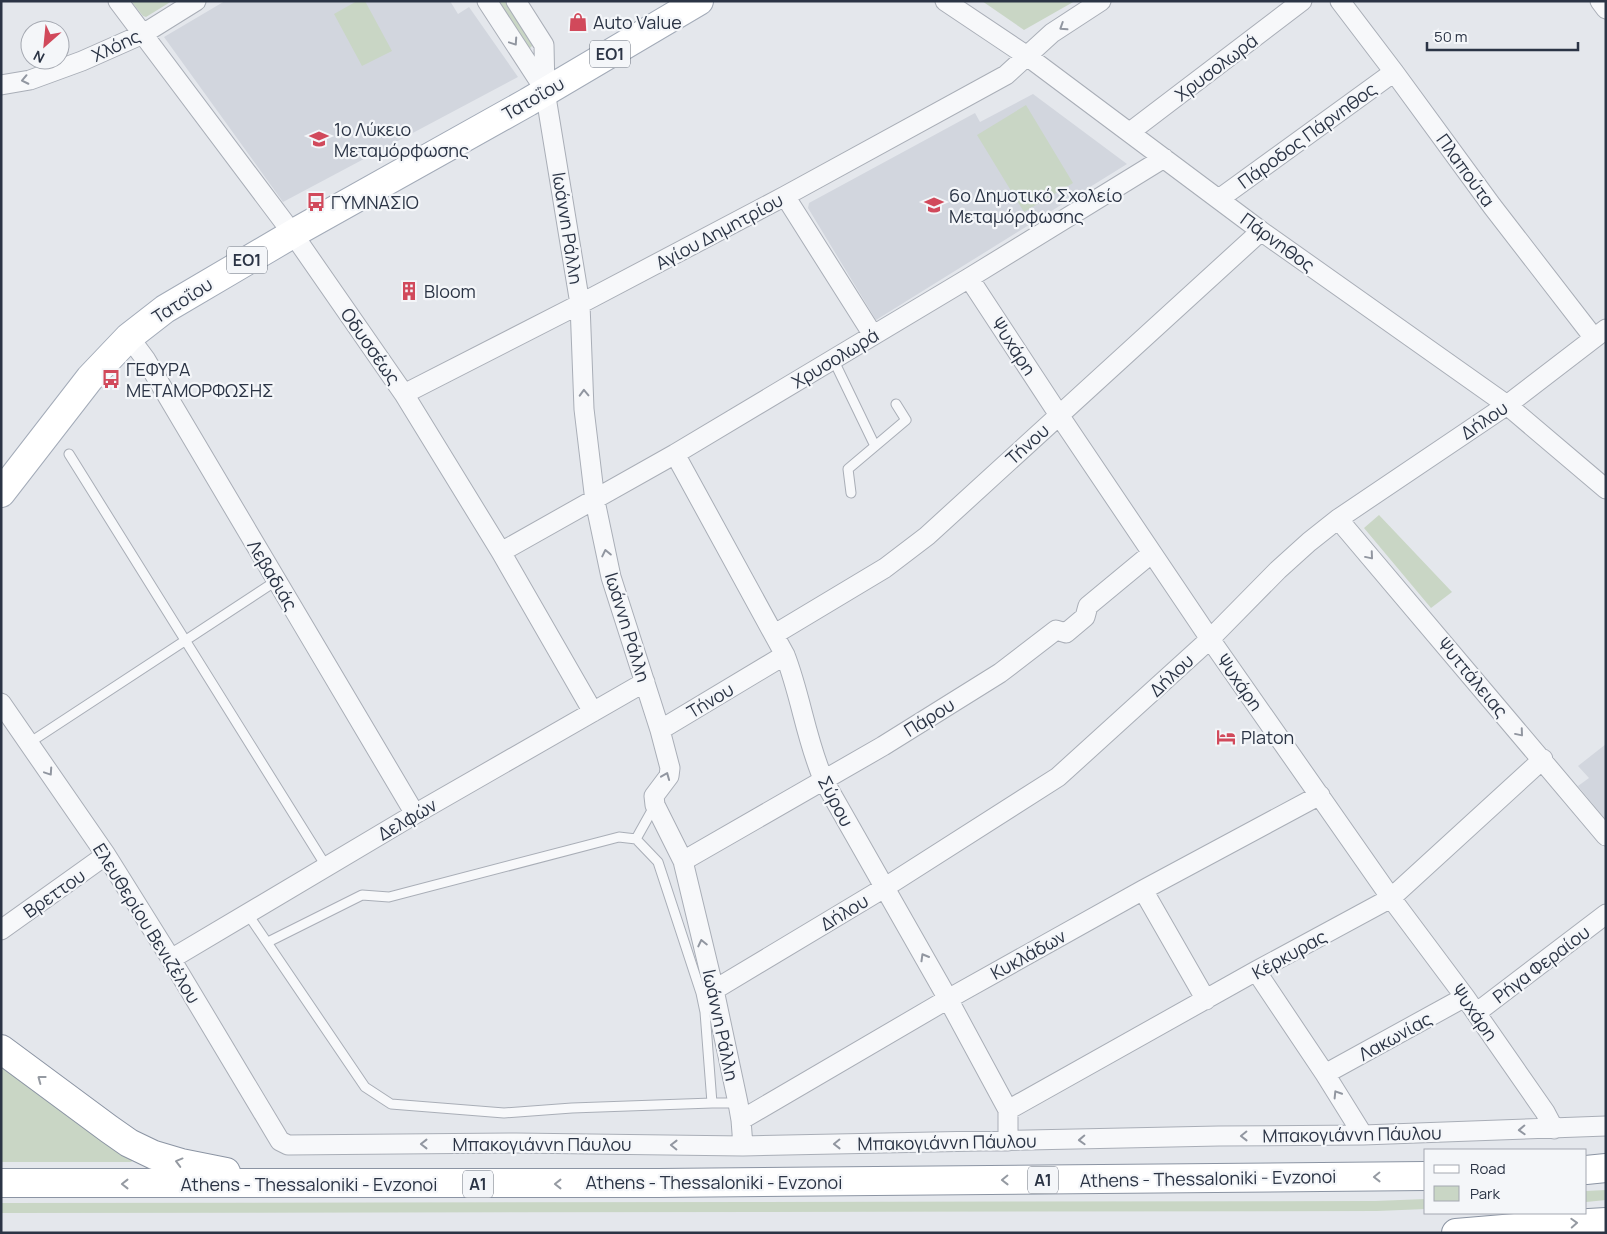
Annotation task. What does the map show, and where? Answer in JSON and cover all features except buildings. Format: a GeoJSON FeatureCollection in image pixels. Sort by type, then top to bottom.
{"type":"FeatureCollection","features":[{"type":"Feature","properties":{"kind":"main road","name":"Τατοΐου"},"geometry":{"type":"LineString","coordinates":[[1,493],[90,378],[128,337],[164,309],[699,1]]}},
{"type":"Feature","properties":{"kind":"main road"},"geometry":{"type":"LineString","coordinates":[[1,1049],[108,1129],[129,1143],[154,1155],[181,1163],[296,1184]]}},
{"type":"Feature","properties":{"kind":"main road"},"geometry":{"type":"LineString","coordinates":[[1587,1170],[1606,1168]]}},
{"type":"Feature","properties":{"kind":"main road","name":"Athens - Thessaloniki - Evzonoi"},"geometry":{"type":"LineString","coordinates":[[1,1183],[659,1183],[1424,1176]]}},
{"type":"Feature","properties":{"kind":"main road"},"geometry":{"type":"LineString","coordinates":[[1456,1233],[1606,1222]]}},
{"type":"Feature","properties":{"kind":"street","name":"Οδυσσέως"},"geometry":{"type":"LineString","coordinates":[[118,1],[292,234],[404,394],[501,552],[593,712]]}},
{"type":"Feature","properties":{"kind":"street","name":"Χλόης"},"geometry":{"type":"LineString","coordinates":[[1,85],[30,80],[82,61],[143,34],[196,1]]}},
{"type":"Feature","properties":{"kind":"street","name":"Ιωάννη Ράλλη"},"geometry":{"type":"LineString","coordinates":[[487,1],[545,91]]}},
{"type":"Feature","properties":{"kind":"street","name":"Ιωάννη Ράλλη"},"geometry":{"type":"LineString","coordinates":[[516,1],[544,45],[545,91],[580,304],[584,409],[595,500],[611,577],[660,730],[670,768],[669,776],[654,796],[655,805],[683,860],[714,990],[739,1112],[743,1146]]}},
{"type":"Feature","properties":{"kind":"street","name":"Πάρνηθος"},"geometry":{"type":"LineString","coordinates":[[945,1],[1027,56],[1261,231],[1506,405],[1606,490]]}},
{"type":"Feature","properties":{"kind":"street","name":"Αγίου Δημητρίου"},"geometry":{"type":"LineString","coordinates":[[404,394],[785,196],[1006,75],[1052,33],[1101,1]]}},
{"type":"Feature","properties":{"kind":"street","name":"Χρυσολωρά"},"geometry":{"type":"LineString","coordinates":[[1130,132],[1302,1]]}},
{"type":"Feature","properties":{"kind":"street","name":"Πλαπούτα"},"geometry":{"type":"LineString","coordinates":[[1340,1],[1492,206],[1600,334]]}},
{"type":"Feature","properties":{"kind":"street"},"geometry":{"type":"LineString","coordinates":[[1600,1],[1606,9]]}},
{"type":"Feature","properties":{"kind":"street","name":"Πάροδος Πάρνηθος"},"geometry":{"type":"LineString","coordinates":[[1220,199],[1394,72]]}},
{"type":"Feature","properties":{"kind":"street","name":"Χρυσολωρά"},"geometry":{"type":"LineString","coordinates":[[501,552],[675,454],[969,278],[1164,158]]}},
{"type":"Feature","properties":{"kind":"street"},"geometry":{"type":"LineString","coordinates":[[785,196],[873,335]]}},
{"type":"Feature","properties":{"kind":"street","name":"Τήνου"},"geometry":{"type":"LineString","coordinates":[[775,634],[885,568],[908,551],[1261,231]]}},
{"type":"Feature","properties":{"kind":"street","name":"Ψυχάρη"},"geometry":{"type":"LineString","coordinates":[[969,278],[1210,639],[1392,898],[1465,997],[1545,1112],[1554,1129]]}},
{"type":"Feature","properties":{"kind":"street","name":"Δήλου"},"geometry":{"type":"LineString","coordinates":[[714,990],[884,888],[1058,777],[1210,639],[1278,570],[1338,519],[1506,405],[1600,334]]}},
{"type":"Feature","properties":{"kind":"street","name":"Λεβαδιάς"},"geometry":{"type":"LineString","coordinates":[[128,337],[146,360],[414,814]]}},
{"type":"Feature","properties":{"kind":"street","name":"Σύρου"},"geometry":{"type":"LineString","coordinates":[[675,454],[785,655],[792,672],[815,761],[824,781],[948,999],[1008,1110],[1008,1141]]}},
{"type":"Feature","properties":{"kind":"street","name":"Ψυττάλειας"},"geometry":{"type":"LineString","coordinates":[[1338,519],[1543,759],[1606,836]]}},
{"type":"Feature","properties":{"kind":"street","name":"Πάρου"},"geometry":{"type":"LineString","coordinates":[[683,860],[883,746],[1000,672],[1056,630],[1066,633],[1085,617],[1088,606],[1152,553]]}},
{"type":"Feature","properties":{"kind":"street","name":"Τήνου"},"geometry":{"type":"LineString","coordinates":[[660,730],[785,655]]}},
{"type":"Feature","properties":{"kind":"street","name":"Δελφών"},"geometry":{"type":"LineString","coordinates":[[171,959],[414,814],[645,682]]}},
{"type":"Feature","properties":{"kind":"street","name":"Ελευθερίου Βενιζέλου"},"geometry":{"type":"LineString","coordinates":[[1,703],[106,855],[280,1141],[288,1145]]}},
{"type":"Feature","properties":{"kind":"street","name":"Κέρκυρας"},"geometry":{"type":"LineString","coordinates":[[1008,1110],[1392,898],[1543,759]]}},
{"type":"Feature","properties":{"kind":"street","name":"Κυκλάδων"},"geometry":{"type":"LineString","coordinates":[[739,1112],[1320,795]]}},
{"type":"Feature","properties":{"kind":"street","name":"Βρεττου"},"geometry":{"type":"LineString","coordinates":[[1,930],[106,855]]}},
{"type":"Feature","properties":{"kind":"street"},"geometry":{"type":"LineString","coordinates":[[1143,890],[1206,1000]]}},
{"type":"Feature","properties":{"kind":"street","name":"Ρήγα Φεραίου"},"geometry":{"type":"LineString","coordinates":[[1476,1013],[1606,914]]}},
{"type":"Feature","properties":{"kind":"street"},"geometry":{"type":"LineString","coordinates":[[1256,972],[1325,1074],[1363,1136]]}},
{"type":"Feature","properties":{"kind":"street","name":"Λακωνίας"},"geometry":{"type":"LineString","coordinates":[[1325,1074],[1465,997]]}},
{"type":"Feature","properties":{"kind":"street","name":"Μπακογιάννη Πάυλου"},"geometry":{"type":"LineString","coordinates":[[288,1145],[516,1143],[743,1146],[1219,1136],[1363,1136],[1606,1126]]}},
{"type":"Feature","properties":{"kind":"lane"},"geometry":{"type":"LineString","coordinates":[[833,358],[874,446]]}},
{"type":"Feature","properties":{"kind":"lane"},"geometry":{"type":"LineString","coordinates":[[851,492],[848,469],[906,420],[896,404]]}},
{"type":"Feature","properties":{"kind":"lane"},"geometry":{"type":"LineString","coordinates":[[68,454],[326,866]]}},
{"type":"Feature","properties":{"kind":"lane"},"geometry":{"type":"LineString","coordinates":[[29,743],[276,581]]}},
{"type":"Feature","properties":{"kind":"lane"},"geometry":{"type":"LineString","coordinates":[[636,839],[655,805]]}},
{"type":"Feature","properties":{"kind":"lane"},"geometry":{"type":"LineString","coordinates":[[268,942],[362,895],[389,897],[619,837],[636,839],[658,862],[701,993],[705,1012],[712,1103]]}},
{"type":"Feature","properties":{"kind":"lane"},"geometry":{"type":"LineString","coordinates":[[247,913],[366,1087],[391,1104],[504,1113],[572,1108],[712,1103],[739,1112]]}},
{"type":"Feature","properties":{"kind":"shaded area","name":"1ο Λύκειο Μεταμόρφωσης"},"geometry":{"type":"Polygon","coordinates":[[[225,1],[450,1],[458,14],[469,7],[518,77],[283,202],[164,37],[225,1]]]}},
{"type":"Feature","properties":{"kind":"shaded area","name":"6ο Δημοτικό Σχολείο Μεταμόρφωσης"},"geometry":{"type":"Polygon","coordinates":[[[1033,94],[1127,164],[876,320],[808,208],[809,203],[975,113],[980,122],[1033,94]]]}},
{"type":"Feature","properties":{"kind":"shaded area"},"geometry":{"type":"Polygon","coordinates":[[[1606,744],[1606,820],[1578,786],[1589,778],[1578,766],[1606,744]]]}},
{"type":"Feature","properties":{"kind":"green space"},"geometry":{"type":"Polygon","coordinates":[[[131,1],[172,1],[146,17],[143,16],[131,1]]]}},
{"type":"Feature","properties":{"kind":"green space"},"geometry":{"type":"Polygon","coordinates":[[[357,1],[365,1],[392,51],[362,66],[334,14],[357,1]]]}},
{"type":"Feature","properties":{"kind":"green space"},"geometry":{"type":"Polygon","coordinates":[[[493,1],[508,1],[533,45],[529,49],[493,1]]]}},
{"type":"Feature","properties":{"kind":"green space"},"geometry":{"type":"Polygon","coordinates":[[[982,1],[1075,1],[1024,30],[982,1]]]}},
{"type":"Feature","properties":{"kind":"green space"},"geometry":{"type":"Polygon","coordinates":[[[1026,105],[1073,183],[1024,212],[977,135],[1026,105]]]}},
{"type":"Feature","properties":{"kind":"green space"},"geometry":{"type":"Polygon","coordinates":[[[1379,515],[1452,592],[1431,608],[1364,528],[1379,515]]]}},
{"type":"Feature","properties":{"kind":"green space"},"geometry":{"type":"Polygon","coordinates":[[[1,1065],[134,1160],[131,1162],[1,1162],[1,1065]]]}},
{"type":"Feature","properties":{"kind":"green space"},"geometry":{"type":"Polygon","coordinates":[[[1606,1190],[1606,1200],[1587,1202],[1587,1191],[1606,1190]]]}},
{"type":"Feature","properties":{"kind":"green space"},"geometry":{"type":"Polygon","coordinates":[[[1424,1199],[1424,1209],[1377,1211],[1,1213],[1,1203],[1375,1201],[1424,1199]]]}},
{"type":"Feature","properties":{"kind":"place","name":"Auto Value"},"geometry":{"type":"Point","coordinates":[578,22]}},
{"type":"Feature","properties":{"kind":"place","name":"1ο Λύκειο Μεταμόρφωσης"},"geometry":{"type":"Point","coordinates":[319,139]}},
{"type":"Feature","properties":{"kind":"place","name":"ΓΥΜΝΑΣΙΟ"},"geometry":{"type":"Point","coordinates":[316,202]}},
{"type":"Feature","properties":{"kind":"place","name":"6ο Δημοτικό Σχολείο Μεταμόρφωσης"},"geometry":{"type":"Point","coordinates":[934,205]}},
{"type":"Feature","properties":{"kind":"place","name":"Bloom"},"geometry":{"type":"Point","coordinates":[409,291]}},
{"type":"Feature","properties":{"kind":"place","name":"ΓΕΦΥΡΑ ΜΕΤΑΜΟΡΦΩΣΗΣ"},"geometry":{"type":"Point","coordinates":[111,379]}},
{"type":"Feature","properties":{"kind":"place","name":"Platon"},"geometry":{"type":"Point","coordinates":[1226,737]}}]}
